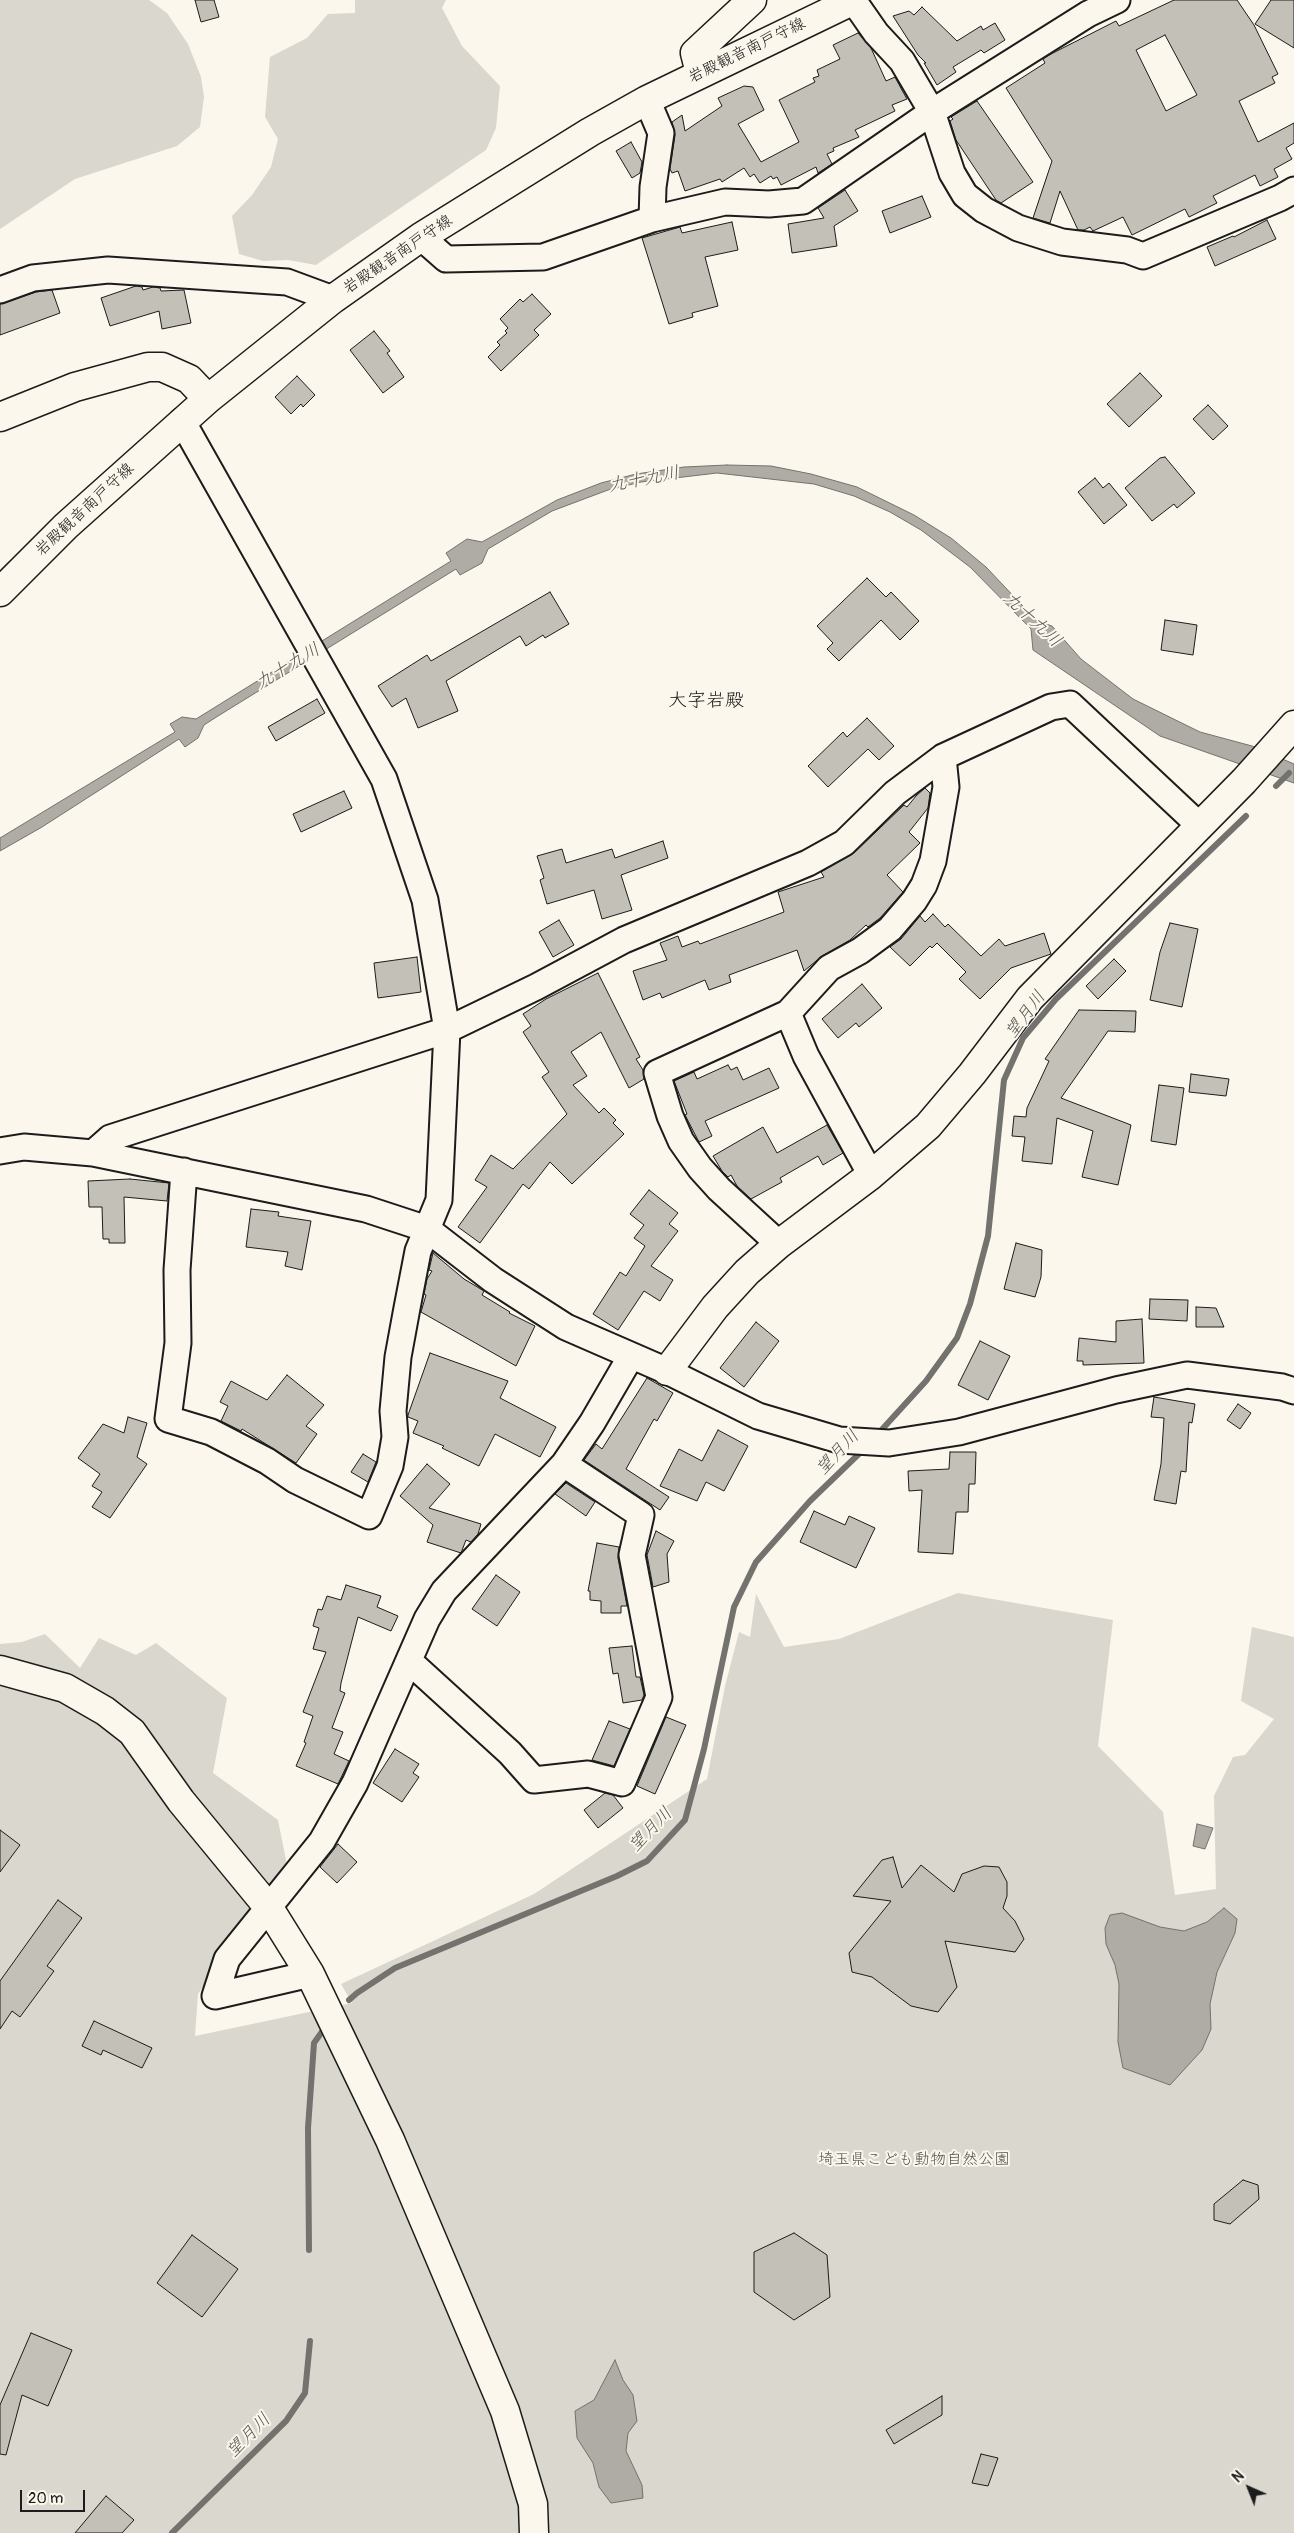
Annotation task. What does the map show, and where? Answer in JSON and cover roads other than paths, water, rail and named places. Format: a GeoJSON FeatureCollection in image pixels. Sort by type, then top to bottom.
{"type":"FeatureCollection","features":[{"type":"Feature","properties":{"kind":"street"},"geometry":{"type":"LineString","coordinates":[[700,73],[695,53],[752,0]]}},
{"type":"Feature","properties":{"kind":"street"},"geometry":{"type":"LineString","coordinates":[[854,0],[876,33],[902,61],[932,112],[952,173],[965,195],[984,210],[1018,228],[1062,242],[1127,250],[1143,256],[1280,198],[1294,190]]}},
{"type":"Feature","properties":{"kind":"street","name":"岩殿観音南戸守線"},"geometry":{"type":"LineString","coordinates":[[0,592],[66,526],[208,399],[333,299],[421,237],[590,132],[647,100],[854,0]]}},
{"type":"Feature","properties":{"kind":"street"},"geometry":{"type":"LineString","coordinates":[[421,237],[446,259],[543,258],[652,219],[725,202],[769,204],[804,201],[932,112],[1088,14],[1117,0]]}},
{"type":"Feature","properties":{"kind":"street"},"geometry":{"type":"LineString","coordinates":[[647,100],[661,133],[653,187],[652,219]]}},
{"type":"Feature","properties":{"kind":"street"},"geometry":{"type":"LineString","coordinates":[[0,290],[32,278],[108,270],[286,282],[333,299]]}},
{"type":"Feature","properties":{"kind":"street"},"geometry":{"type":"LineString","coordinates":[[0,417],[75,387],[148,367],[162,367],[189,380],[208,399]]}},
{"type":"Feature","properties":{"kind":"street"},"geometry":{"type":"LineString","coordinates":[[182,421],[285,607],[301,631],[384,779],[426,900],[447,1030],[439,1200],[418,1251],[398,1358],[392,1411],[395,1437],[390,1466],[369,1516],[295,1480],[267,1462],[211,1432],[168,1418],[178,1343],[177,1270],[184,1171]]}},
{"type":"Feature","properties":{"kind":"street"},"geometry":{"type":"LineString","coordinates":[[93,1152],[110,1138],[447,1030],[536,987],[624,940],[808,863],[844,843],[895,793],[943,758],[1052,707],[1070,704],[1200,826]]}},
{"type":"Feature","properties":{"kind":"street"},"geometry":{"type":"LineString","coordinates":[[666,1371],[714,1307],[747,1272],[779,1244],[871,1175],[928,1126],[972,1074],[1030,998],[1244,781],[1289,730]]}},
{"type":"Feature","properties":{"kind":"street"},"geometry":{"type":"LineString","coordinates":[[779,1244],[719,1189],[700,1168],[681,1141],[657,1073],[788,1013],[829,968],[860,951],[890,929],[914,901],[924,885],[933,861],[946,787],[943,758]]}},
{"type":"Feature","properties":{"kind":"street"},"geometry":{"type":"LineString","coordinates":[[788,1013],[806,1056],[871,1175]]}},
{"type":"Feature","properties":{"kind":"street"},"geometry":{"type":"LineString","coordinates":[[0,1151],[24,1147],[93,1152],[366,1209],[428,1230],[493,1280],[566,1327],[666,1371],[758,1416],[839,1440],[889,1443],[959,1432],[1124,1388],[1187,1375],[1282,1387],[1294,1391]]}},
{"type":"Feature","properties":{"kind":"street"},"geometry":{"type":"LineString","coordinates":[[310,1974],[215,1996],[227,1959],[322,1841],[355,1783],[427,1618],[444,1591],[564,1464],[592,1423],[631,1356]]}},
{"type":"Feature","properties":{"kind":"street"},"geometry":{"type":"LineString","coordinates":[[409,1661],[510,1753],[534,1780],[588,1774],[622,1783],[659,1697],[632,1555],[642,1515],[564,1464]]}},
{"type":"Feature","properties":{"kind":"street"},"geometry":{"type":"LineString","coordinates":[[0,1670],[65,1688],[105,1711],[132,1732],[181,1801],[269,1908],[310,1974],[390,2140],[505,2411],[533,2504],[534,2533]]}},
{"type":"Feature","properties":{"kind":"water","name":"九十九川"},"geometry":{"type":"Polygon","coordinates":[[[727,465],[771,466],[811,474],[857,487],[914,515],[951,538],[986,567],[1037,621],[1052,626],[1081,659],[1133,699],[1200,732],[1252,746],[1294,764],[1294,783],[1160,736],[1033,650],[1031,629],[970,567],[921,530],[890,512],[854,496],[814,484],[717,473],[641,482],[608,490],[552,511],[488,549],[482,563],[460,575],[456,569],[204,725],[198,738],[185,747],[179,739],[42,827],[0,851],[0,838],[175,732],[170,724],[182,717],[196,719],[451,561],[446,553],[467,539],[482,542],[557,500],[601,483],[636,474],[684,467],[727,465]]]}},
{"type":"Feature","properties":{"kind":"water"},"geometry":{"type":"Polygon","coordinates":[[[1197,1824],[1213,1828],[1205,1849],[1193,1846],[1197,1824]]]}},
{"type":"Feature","properties":{"kind":"water"},"geometry":{"type":"Polygon","coordinates":[[[1224,1908],[1237,1919],[1235,1933],[1217,1972],[1210,2004],[1211,2029],[1202,2050],[1170,2085],[1123,2068],[1118,2042],[1119,1984],[1115,1965],[1106,1944],[1105,1928],[1110,1915],[1122,1913],[1160,1927],[1184,1931],[1207,1922],[1224,1908]]]}},
{"type":"Feature","properties":{"kind":"water"},"geometry":{"type":"Polygon","coordinates":[[[615,2360],[623,2380],[633,2395],[637,2421],[628,2433],[626,2451],[642,2485],[643,2498],[611,2503],[599,2487],[593,2463],[577,2438],[575,2411],[594,2400],[615,2360]]]}},
{"type":"Feature","properties":{"kind":"waterway","name":"望月川"},"geometry":{"type":"LineString","coordinates":[[1276,786],[1289,773]]}},
{"type":"Feature","properties":{"kind":"waterway","name":"望月川"},"geometry":{"type":"LineString","coordinates":[[876,1436],[926,1381],[957,1338],[970,1304],[988,1236],[1004,1080],[1023,1038],[1056,999],[1246,816]]}},
{"type":"Feature","properties":{"kind":"waterway","name":"望月川"},"geometry":{"type":"LineString","coordinates":[[349,2000],[395,1968],[617,1876],[647,1861],[685,1820],[704,1749],[734,1607],[756,1562],[810,1501],[864,1449]]}},
{"type":"Feature","properties":{"kind":"waterway","name":"望月川"},"geometry":{"type":"LineString","coordinates":[[309,2250],[308,2128],[314,2043],[326,2026]]}},
{"type":"Feature","properties":{"kind":"waterway","name":"望月川"},"geometry":{"type":"LineString","coordinates":[[172,2533],[286,2421],[305,2393],[310,2341]]}},
{"type":"Feature","properties":{"kind":"district","name":"大字岩殿"},"geometry":{"type":"Point","coordinates":[706,701]}},
{"type":"Feature","properties":{"kind":"park label","name":"埼玉県こども動物自然公園"},"geometry":{"type":"Point","coordinates":[914,2160]}}]}
